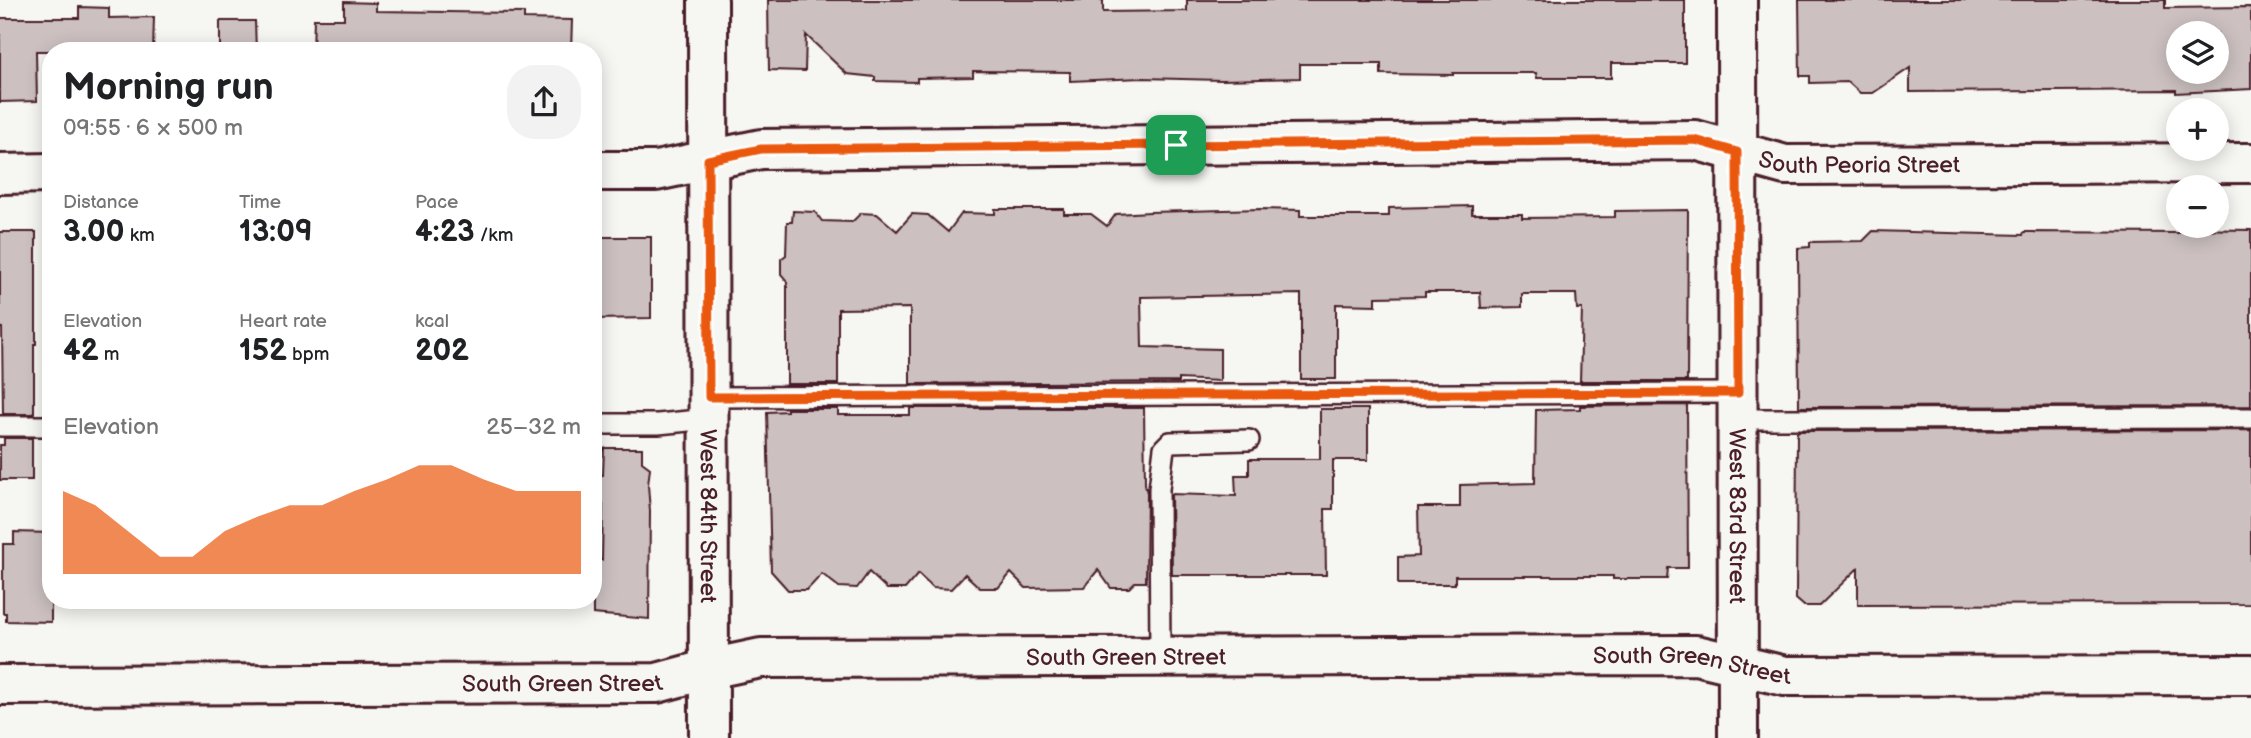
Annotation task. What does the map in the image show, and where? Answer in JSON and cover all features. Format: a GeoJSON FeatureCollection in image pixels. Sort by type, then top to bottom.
{"type":"FeatureCollection","features":[{"type":"Feature","properties":{"kind":"street","name":"West 84th Street"},"geometry":{"type":"LineString","coordinates":[[708,0],[709,738]]}},
{"type":"Feature","properties":{"kind":"street","name":"West 83rd Street"},"geometry":{"type":"LineString","coordinates":[[1737,0],[1738,738]]}},
{"type":"Feature","properties":{"kind":"street","name":"South Peoria Street"},"geometry":{"type":"LineString","coordinates":[[602,171],[656,171],[761,149],[1695,140],[1785,165],[2251,163]]}},
{"type":"Feature","properties":{"kind":"street"},"geometry":{"type":"LineString","coordinates":[[0,174],[42,173]]}},
{"type":"Feature","properties":{"kind":"street","name":"South Green Street"},"geometry":{"type":"LineString","coordinates":[[0,685],[657,683],[761,658],[1696,655],[1785,676],[2251,675]]}},
{"type":"Feature","properties":{"kind":"lane"},"geometry":{"type":"LineString","coordinates":[[602,424],[658,424],[709,408],[1737,406],[2251,418]]}},
{"type":"Feature","properties":{"kind":"lane"},"geometry":{"type":"LineString","coordinates":[[0,426],[42,426]]}},
{"type":"Feature","properties":{"kind":"lane"},"geometry":{"type":"LineString","coordinates":[[1160,657],[1159,489],[1164,448],[1170,442],[1249,440]]}},
{"type":"Feature","properties":{"kind":"building"},"geometry":{"type":"Polygon","coordinates":[[[768,0],[1103,0],[1103,12],[1187,11],[1187,0],[1685,0],[1685,63],[1611,63],[1611,78],[1537,78],[1536,73],[1381,74],[1381,64],[1300,64],[1300,78],[1070,81],[1070,72],[973,71],[973,77],[917,78],[917,82],[875,81],[875,77],[847,74],[806,35],[805,71],[769,70],[768,0]]]}},
{"type":"Feature","properties":{"kind":"building"},"geometry":{"type":"Polygon","coordinates":[[[1799,0],[2165,0],[2165,8],[2251,7],[2251,89],[2176,93],[2176,90],[1910,92],[1910,68],[1873,93],[1860,93],[1848,82],[1810,83],[1810,76],[1800,76],[1799,0]]]}},
{"type":"Feature","properties":{"kind":"building"},"geometry":{"type":"Polygon","coordinates":[[[344,2],[376,3],[376,11],[524,13],[524,19],[572,20],[571,42],[313,42],[314,19],[344,19],[344,2]]]}},
{"type":"Feature","properties":{"kind":"building"},"geometry":{"type":"Polygon","coordinates":[[[79,7],[109,8],[109,18],[154,17],[153,42],[42,42],[42,51],[36,51],[37,101],[0,102],[0,18],[79,18],[79,7]]]}},
{"type":"Feature","properties":{"kind":"building"},"geometry":{"type":"Polygon","coordinates":[[[220,21],[255,21],[256,42],[220,42],[220,21]]]}},
{"type":"Feature","properties":{"kind":"building"},"geometry":{"type":"Polygon","coordinates":[[[1472,206],[1472,214],[1522,214],[1522,218],[1615,217],[1615,211],[1688,210],[1687,381],[1580,381],[1582,309],[1577,309],[1576,294],[1522,294],[1522,307],[1481,308],[1480,292],[1425,292],[1425,296],[1376,297],[1376,305],[1336,304],[1336,379],[1301,379],[1301,294],[1141,297],[1142,347],[1220,349],[1220,381],[1179,379],[1179,382],[910,384],[910,308],[838,309],[838,384],[787,384],[787,281],[781,274],[781,259],[786,255],[787,222],[792,222],[793,211],[815,212],[822,221],[852,222],[861,213],[877,214],[897,231],[912,214],[928,215],[948,232],[962,213],[995,214],[995,209],[1064,209],[1064,214],[1091,214],[1107,226],[1116,214],[1150,212],[1261,209],[1300,210],[1300,216],[1389,216],[1389,208],[1472,206]]]}},
{"type":"Feature","properties":{"kind":"building"},"geometry":{"type":"Polygon","coordinates":[[[2229,230],[2251,230],[2251,406],[1799,407],[1798,248],[1810,247],[1810,242],[1863,241],[1873,231],[2023,235],[2024,232],[2166,233],[2166,238],[2229,238],[2229,230]]]}},
{"type":"Feature","properties":{"kind":"building"},"geometry":{"type":"Polygon","coordinates":[[[0,232],[36,232],[36,344],[32,414],[3,414],[0,232]]]}},
{"type":"Feature","properties":{"kind":"building"},"geometry":{"type":"Polygon","coordinates":[[[602,237],[651,237],[651,318],[602,319],[602,237]]]}},
{"type":"Feature","properties":{"kind":"building"},"geometry":{"type":"Polygon","coordinates":[[[1687,405],[1688,568],[1668,568],[1667,579],[1613,579],[1613,576],[1455,576],[1455,584],[1398,584],[1398,557],[1419,556],[1418,507],[1460,507],[1460,485],[1535,483],[1536,410],[1580,409],[1580,406],[1687,405]]]}},
{"type":"Feature","properties":{"kind":"building"},"geometry":{"type":"Polygon","coordinates":[[[910,408],[1144,408],[1146,582],[1135,582],[1129,588],[1111,588],[1098,570],[1084,587],[1026,588],[1011,573],[998,588],[980,588],[965,574],[951,589],[933,588],[918,574],[905,589],[887,589],[869,572],[857,588],[839,587],[822,574],[807,590],[788,590],[771,571],[767,412],[787,409],[838,409],[838,415],[910,415],[910,408]]]}},
{"type":"Feature","properties":{"kind":"building"},"geometry":{"type":"Polygon","coordinates":[[[1320,409],[1368,409],[1368,460],[1333,460],[1333,509],[1325,509],[1326,575],[1172,575],[1171,494],[1236,496],[1235,475],[1249,475],[1249,459],[1320,459],[1320,409]]]}},
{"type":"Feature","properties":{"kind":"building"},"geometry":{"type":"Polygon","coordinates":[[[2251,430],[2251,604],[1858,605],[1858,568],[1819,606],[1804,606],[1796,599],[1799,431],[2251,430]]]}},
{"type":"Feature","properties":{"kind":"building"},"geometry":{"type":"Polygon","coordinates":[[[4,438],[32,438],[32,480],[0,480],[0,445],[4,445],[4,438]]]}},
{"type":"Feature","properties":{"kind":"building"},"geometry":{"type":"Polygon","coordinates":[[[604,448],[642,448],[642,462],[650,468],[649,619],[593,614],[593,609],[602,609],[604,448]]]}},
{"type":"Feature","properties":{"kind":"building"},"geometry":{"type":"Polygon","coordinates":[[[14,532],[42,533],[42,609],[51,609],[51,622],[6,621],[6,613],[3,613],[3,544],[14,544],[14,532]]]}},
{"type":"Feature","properties":{"kind":"route"},"geometry":{"type":"LineString","coordinates":[[1695,140],[1737,152],[1738,393],[709,397],[708,160],[761,149],[1176,145],[1695,140]]}}]}
